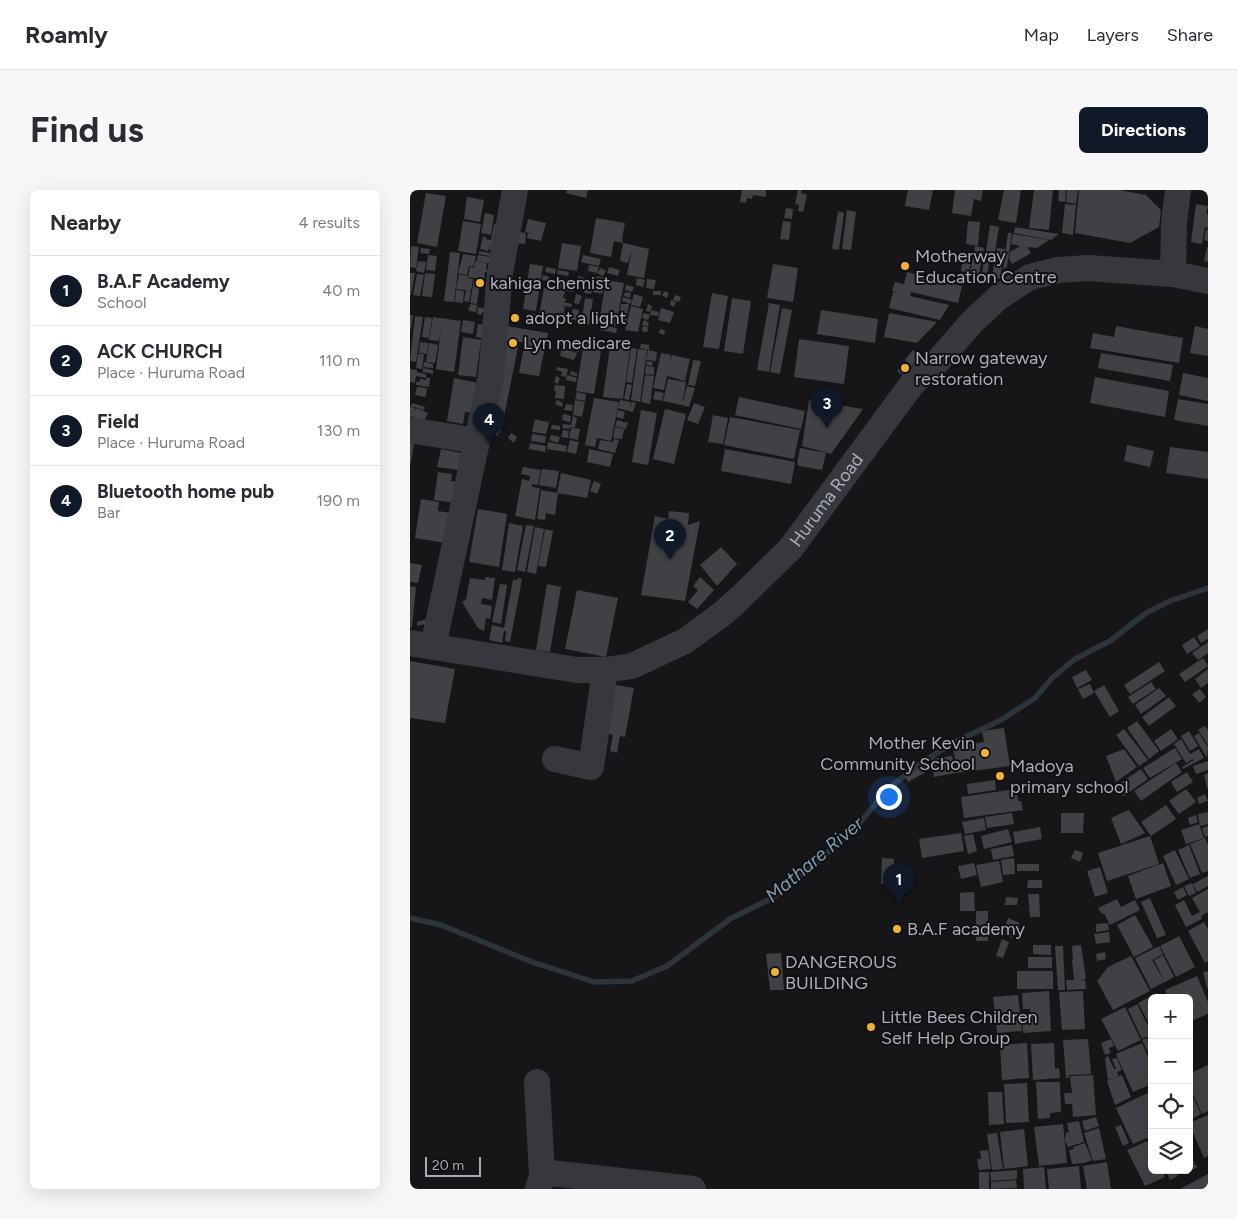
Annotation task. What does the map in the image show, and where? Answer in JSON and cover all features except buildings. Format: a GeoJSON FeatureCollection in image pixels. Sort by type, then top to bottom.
{"type":"FeatureCollection","features":[{"type":"Feature","properties":{"kind":"street"},"geometry":{"type":"LineString","coordinates":[[422,645],[476,441],[491,376],[500,273],[515,190]]}},
{"type":"Feature","properties":{"kind":"street"},"geometry":{"type":"LineString","coordinates":[[1173,274],[1174,223],[1178,190]]}},
{"type":"Feature","properties":{"kind":"street","name":"Huruma Road"},"geometry":{"type":"LineString","coordinates":[[422,645],[513,658],[578,670],[605,670],[632,666],[685,641],[741,598],[790,548],[912,384],[938,361],[973,321],[999,297],[1030,277],[1058,270],[1088,268],[1173,274],[1208,280]]}},
{"type":"Feature","properties":{"kind":"street"},"geometry":{"type":"LineString","coordinates":[[410,430],[476,441]]}},
{"type":"Feature","properties":{"kind":"street"},"geometry":{"type":"LineString","coordinates":[[555,759],[591,768],[605,670]]}},
{"type":"Feature","properties":{"kind":"street"},"geometry":{"type":"LineString","coordinates":[[538,1082],[540,1182]]}},
{"type":"Feature","properties":{"kind":"street"},"geometry":{"type":"LineString","coordinates":[[540,1182],[550,1173],[693,1189]]}},
{"type":"Feature","properties":{"kind":"waterway","name":"Mathare River"},"geometry":{"type":"LineString","coordinates":[[410,918],[441,925],[532,962],[594,982],[632,981],[667,966],[730,919],[774,897],[815,864],[857,826],[887,790],[918,765],[953,743],[1001,720],[1035,698],[1052,678],[1075,659],[1110,641],[1146,613],[1170,601],[1208,588]]}},
{"type":"Feature","properties":{"kind":"place","name":"Motherway Education Centre"},"geometry":{"type":"Point","coordinates":[905,266]}},
{"type":"Feature","properties":{"kind":"place","name":"kahiga chemist"},"geometry":{"type":"Point","coordinates":[480,283]}},
{"type":"Feature","properties":{"kind":"place","name":"adopt a light"},"geometry":{"type":"Point","coordinates":[515,318]}},
{"type":"Feature","properties":{"kind":"place","name":"Lyn medicare"},"geometry":{"type":"Point","coordinates":[513,343]}},
{"type":"Feature","properties":{"kind":"place","name":"Narrow gateway restoration"},"geometry":{"type":"Point","coordinates":[905,368]}},
{"type":"Feature","properties":{"kind":"place","name":"Field"},"geometry":{"type":"Point","coordinates":[827,428]}},
{"type":"Feature","properties":{"kind":"place","name":"Bluetooth home pub"},"geometry":{"type":"Point","coordinates":[489,444]}},
{"type":"Feature","properties":{"kind":"place","name":"ACK CHURCH"},"geometry":{"type":"Point","coordinates":[670,560]}},
{"type":"Feature","properties":{"kind":"place","name":"Mother Kevin Community School"},"geometry":{"type":"Point","coordinates":[985,753]}},
{"type":"Feature","properties":{"kind":"place","name":"Madoya primary school"},"geometry":{"type":"Point","coordinates":[1000,776]}},
{"type":"Feature","properties":{"kind":"place","name":"B.A.F Academy"},"geometry":{"type":"Point","coordinates":[899,904]}},
{"type":"Feature","properties":{"kind":"place","name":"B.A.F academy"},"geometry":{"type":"Point","coordinates":[897,929]}},
{"type":"Feature","properties":{"kind":"place","name":"DANGEROUS BUILDING"},"geometry":{"type":"Point","coordinates":[775,972]}},
{"type":"Feature","properties":{"kind":"place","name":"Little Bees Children Self Help Group"},"geometry":{"type":"Point","coordinates":[871,1027]}}]}
